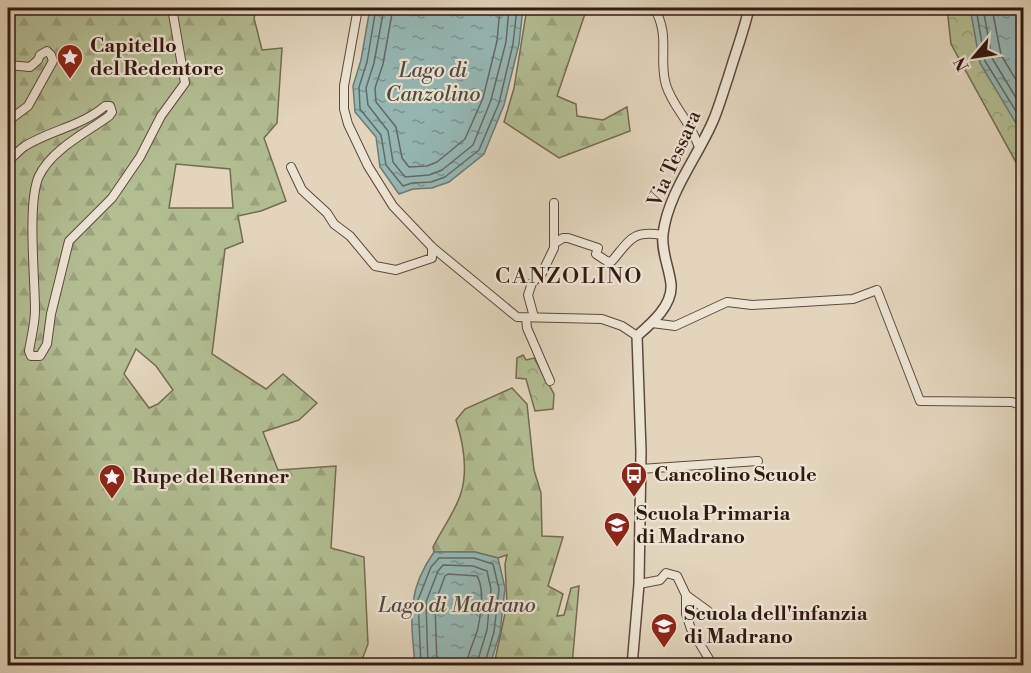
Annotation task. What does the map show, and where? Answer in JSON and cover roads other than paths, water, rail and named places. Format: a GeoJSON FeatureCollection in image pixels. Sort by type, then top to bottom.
{"type":"FeatureCollection","features":[{"type":"Feature","properties":{"kind":"street"},"geometry":{"type":"LineString","coordinates":[[8,162],[24,147],[80,122],[107,105],[111,109],[109,116],[54,157],[40,176],[33,196],[35,313],[29,351],[31,356],[35,357],[40,356],[47,344],[51,314],[69,241],[112,198],[140,157],[161,116],[185,83],[172,8]]}},
{"type":"Feature","properties":{"kind":"street"},"geometry":{"type":"LineString","coordinates":[[358,8],[344,86],[344,109],[348,124],[383,192],[393,206],[432,247],[517,316],[602,319],[622,326],[638,336],[639,584],[632,666]]}},
{"type":"Feature","properties":{"kind":"street"},"geometry":{"type":"LineString","coordinates":[[654,8],[659,15],[665,41],[663,66],[666,85],[676,108],[689,125],[699,147]]}},
{"type":"Feature","properties":{"kind":"street","name":"Via Tessara"},"geometry":{"type":"LineString","coordinates":[[638,336],[652,323],[668,301],[671,285],[662,235],[673,198],[713,121],[749,8]]}},
{"type":"Feature","properties":{"kind":"street"},"geometry":{"type":"LineString","coordinates":[[8,65],[30,67],[38,60],[40,54],[46,51],[51,55],[53,61],[28,106],[8,121]]}},
{"type":"Feature","properties":{"kind":"street"},"geometry":{"type":"LineString","coordinates":[[291,167],[302,190],[350,236],[375,266],[396,270],[432,258],[432,247]]}},
{"type":"Feature","properties":{"kind":"street"},"geometry":{"type":"LineString","coordinates":[[550,381],[528,328],[530,317],[528,295],[532,283],[542,273],[555,243],[554,204]]}},
{"type":"Feature","properties":{"kind":"street"},"geometry":{"type":"LineString","coordinates":[[555,243],[568,238],[598,248],[596,254],[608,262],[612,261],[638,234],[646,232],[662,235]]}},
{"type":"Feature","properties":{"kind":"street"},"geometry":{"type":"LineString","coordinates":[[652,323],[675,326],[727,302],[752,305],[853,299],[877,290],[920,401],[1012,402],[1023,406]]}},
{"type":"Feature","properties":{"kind":"street"},"geometry":{"type":"LineString","coordinates":[[640,469],[758,460]]}},
{"type":"Feature","properties":{"kind":"street"},"geometry":{"type":"LineString","coordinates":[[639,584],[660,580],[666,573],[677,576],[686,595],[686,614],[691,629],[709,659]]}},
{"type":"Feature","properties":{"kind":"street"},"geometry":{"type":"LineString","coordinates":[[686,595],[708,611]]}},
{"type":"Feature","properties":{"kind":"water","name":"Lago di Canzolino"},"geometry":{"type":"Polygon","coordinates":[[[370,8],[523,8],[519,44],[504,105],[484,154],[449,182],[432,188],[413,189],[399,194],[380,167],[376,137],[355,112],[353,86],[361,60],[370,8]]]}},
{"type":"Feature","properties":{"kind":"water"},"geometry":{"type":"Polygon","coordinates":[[[970,8],[1023,8],[1023,135],[980,63],[970,8]]]}},
{"type":"Feature","properties":{"kind":"water","name":"Lago di Madrano"},"geometry":{"type":"Polygon","coordinates":[[[434,552],[475,552],[498,558],[505,588],[500,633],[490,665],[415,665],[412,606],[419,580],[434,552]]]}},
{"type":"Feature","properties":{"kind":"place","name":"Capitello del Redentore"},"geometry":{"type":"Point","coordinates":[70,80]}},
{"type":"Feature","properties":{"kind":"place","name":"Cancolino Scuole"},"geometry":{"type":"Point","coordinates":[634,498]}},
{"type":"Feature","properties":{"kind":"place","name":"Rupe del Renner"},"geometry":{"type":"Point","coordinates":[112,500]}},
{"type":"Feature","properties":{"kind":"place","name":"Scuola Primaria di Madrano"},"geometry":{"type":"Point","coordinates":[617,548]}},
{"type":"Feature","properties":{"kind":"place","name":"Scuola dell'infanzia di Madrano"},"geometry":{"type":"Point","coordinates":[664,649]}},
{"type":"Feature","properties":{"kind":"district","name":"CANZOLINO"},"geometry":{"type":"Point","coordinates":[569,276]}}]}
